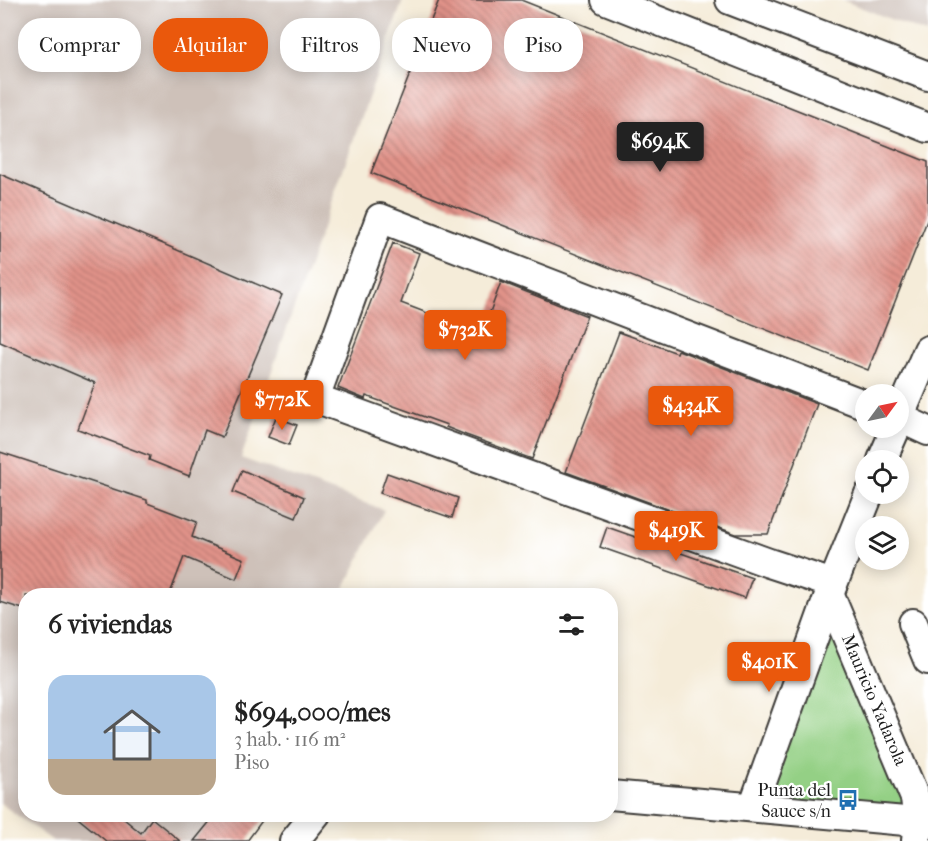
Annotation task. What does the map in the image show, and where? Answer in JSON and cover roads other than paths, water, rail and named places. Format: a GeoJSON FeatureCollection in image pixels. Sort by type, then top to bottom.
{"type":"FeatureCollection","features":[{"type":"Feature","properties":{"kind":"street"},"geometry":{"type":"LineString","coordinates":[[606,0],[928,128]]}},
{"type":"Feature","properties":{"kind":"street"},"geometry":{"type":"LineString","coordinates":[[730,0],[928,76]]}},
{"type":"Feature","properties":{"kind":"street"},"geometry":{"type":"LineString","coordinates":[[831,590],[769,564],[315,398],[380,218],[855,401]]}},
{"type":"Feature","properties":{"kind":"street"},"geometry":{"type":"LineString","coordinates":[[909,394],[928,350]]}},
{"type":"Feature","properties":{"kind":"street"},"geometry":{"type":"LineString","coordinates":[[909,424],[928,431]]}},
{"type":"Feature","properties":{"kind":"street","name":"Mauricio Yadarola"},"geometry":{"type":"LineString","coordinates":[[753,807],[831,590],[865,504]]}},
{"type":"Feature","properties":{"kind":"street","name":"Mauricio Yadarola"},"geometry":{"type":"LineString","coordinates":[[831,590],[915,798],[921,829]]}},
{"type":"Feature","properties":{"kind":"street"},"geometry":{"type":"LineString","coordinates":[[913,623],[928,660]]}},
{"type":"Feature","properties":{"kind":"street"},"geometry":{"type":"LineString","coordinates":[[618,796],[753,807],[921,829]]}},
{"type":"Feature","properties":{"kind":"street"},"geometry":{"type":"LineString","coordinates":[[294,841],[309,822]]}},
{"type":"Feature","properties":{"kind":"place","name":"Punta del Sauce s/n"},"geometry":{"type":"Point","coordinates":[848,800]}}]}
